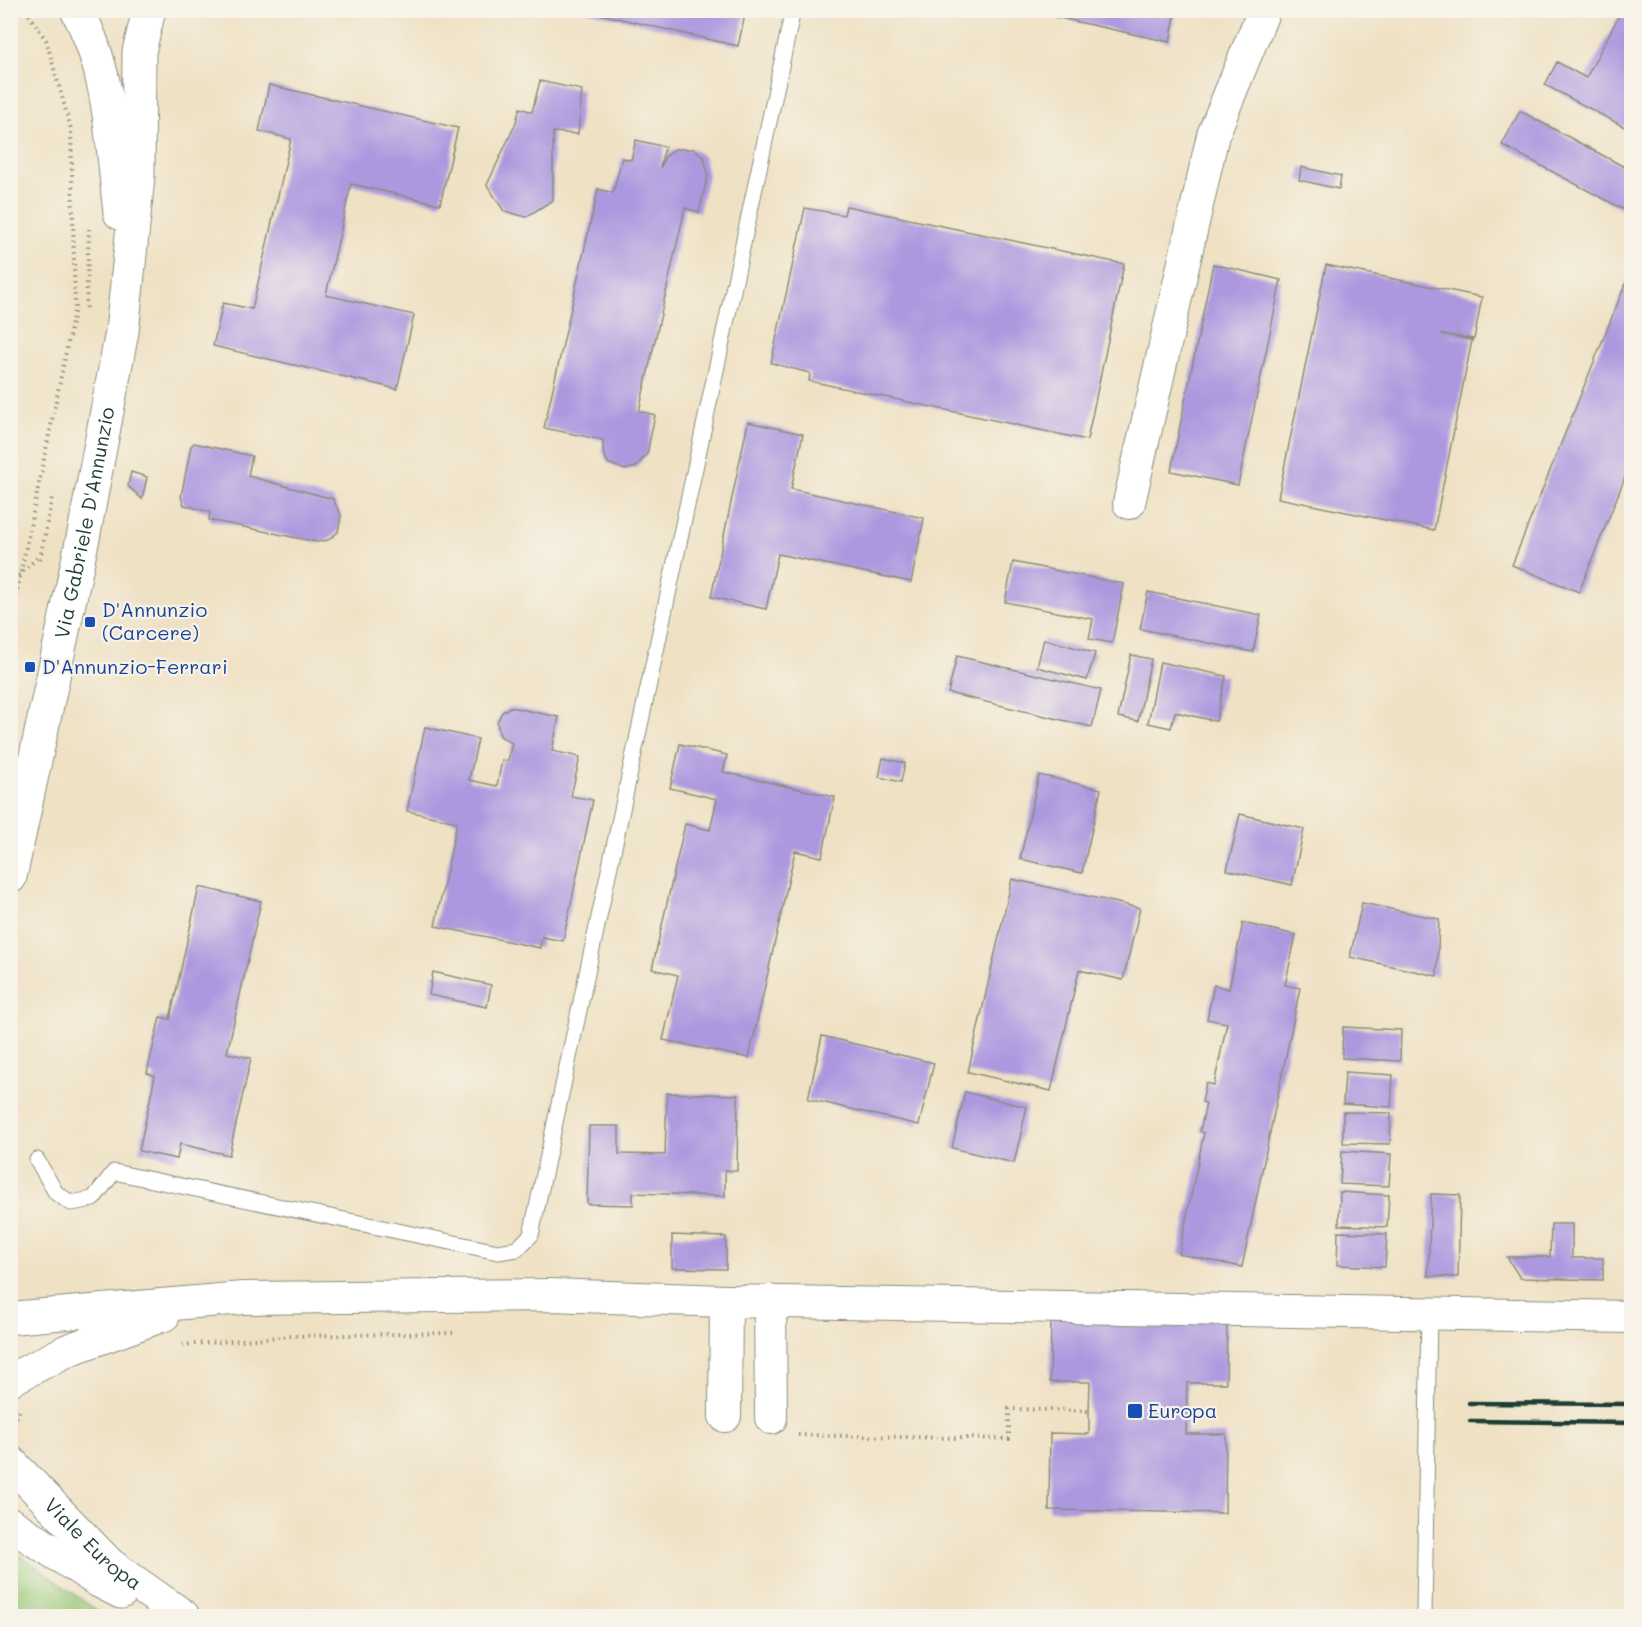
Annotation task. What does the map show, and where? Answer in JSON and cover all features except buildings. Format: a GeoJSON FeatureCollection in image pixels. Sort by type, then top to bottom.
{"type":"FeatureCollection","features":[{"type":"Feature","properties":{"kind":"main road"},"geometry":{"type":"LineString","coordinates":[[77,10],[84,24],[107,94],[126,274]]}},
{"type":"Feature","properties":{"kind":"main road"},"geometry":{"type":"LineString","coordinates":[[126,274],[138,177],[139,52],[150,10]]}},
{"type":"Feature","properties":{"kind":"main road","name":"Via Gabriele D'Annunzio"},"geometry":{"type":"LineString","coordinates":[[10,877],[111,396],[122,332],[126,274]]}},
{"type":"Feature","properties":{"kind":"main road","name":"Viale Europa"},"geometry":{"type":"LineString","coordinates":[[10,1462],[109,1564],[183,1617]]}},
{"type":"Feature","properties":{"kind":"main road","name":"Viale Europa"},"geometry":{"type":"LineString","coordinates":[[10,1524],[99,1581],[170,1617]]}},
{"type":"Feature","properties":{"kind":"street"},"geometry":{"type":"LineString","coordinates":[[1129,503],[1213,135],[1264,10]]}},
{"type":"Feature","properties":{"kind":"street"},"geometry":{"type":"LineString","coordinates":[[10,1318],[207,1300],[549,1295],[726,1301],[1632,1317]]}},
{"type":"Feature","properties":{"kind":"street"},"geometry":{"type":"LineString","coordinates":[[10,1380],[68,1350],[207,1300]]}},
{"type":"Feature","properties":{"kind":"street"},"geometry":{"type":"LineString","coordinates":[[726,1301],[726,1416]]}},
{"type":"Feature","properties":{"kind":"street"},"geometry":{"type":"LineString","coordinates":[[770,1301],[771,1418]]}},
{"type":"Feature","properties":{"kind":"lane"},"geometry":{"type":"LineString","coordinates":[[38,1160],[56,1193],[71,1203],[93,1199],[114,1172],[498,1252],[517,1249],[531,1234],[792,10]]}},
{"type":"Feature","properties":{"kind":"lane"},"geometry":{"type":"LineString","coordinates":[[1424,1617],[1429,1313]]}},
{"type":"Feature","properties":{"kind":"path"},"geometry":{"type":"LineString","coordinates":[[10,625],[75,309],[71,129],[46,40],[26,10]]}},
{"type":"Feature","properties":{"kind":"path"},"geometry":{"type":"LineString","coordinates":[[86,311],[89,277],[88,219]]}},
{"type":"Feature","properties":{"kind":"path"},"geometry":{"type":"LineString","coordinates":[[38,566],[54,487]]}},
{"type":"Feature","properties":{"kind":"path"},"geometry":{"type":"LineString","coordinates":[[172,1346],[291,1336],[462,1333]]}},
{"type":"Feature","properties":{"kind":"path"},"geometry":{"type":"LineString","coordinates":[[18,1414],[26,1407]]}},
{"type":"Feature","properties":{"kind":"green space"},"geometry":{"type":"Polygon","coordinates":[[[11,1548],[16,1552],[104,1616],[11,1616],[11,1548]]]}},
{"type":"Feature","properties":{"kind":"railway"},"geometry":{"type":"LineString","coordinates":[[1469,1403],[1632,1404]]}},
{"type":"Feature","properties":{"kind":"railway"},"geometry":{"type":"LineString","coordinates":[[1470,1421],[1632,1423]]}},
{"type":"Feature","properties":{"kind":"place","name":"D'Annunzio (Carcere)"},"geometry":{"type":"Point","coordinates":[90,622]}},
{"type":"Feature","properties":{"kind":"place","name":"D'Annunzio-Ferrari"},"geometry":{"type":"Point","coordinates":[30,667]}},
{"type":"Feature","properties":{"kind":"place","name":"Europa"},"geometry":{"type":"Point","coordinates":[1135,1411]}}]}
